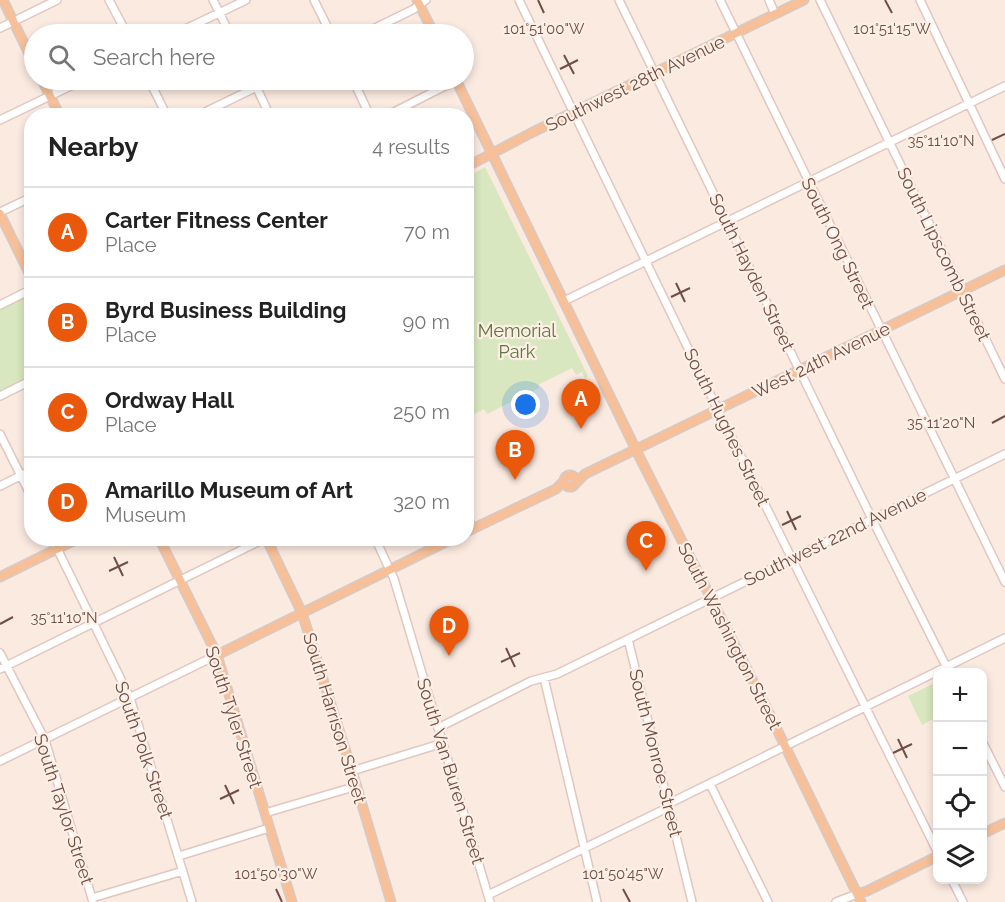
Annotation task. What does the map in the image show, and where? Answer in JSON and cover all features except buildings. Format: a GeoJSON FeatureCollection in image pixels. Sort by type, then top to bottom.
{"type":"FeatureCollection","features":[{"type":"Feature","properties":{"kind":"main road"},"geometry":{"type":"LineString","coordinates":[[3,0],[24,42]]}},
{"type":"Feature","properties":{"kind":"main road","name":"Southwest 28th Avenue"},"geometry":{"type":"LineString","coordinates":[[474,163],[804,0]]}},
{"type":"Feature","properties":{"kind":"main road"},"geometry":{"type":"LineString","coordinates":[[421,2],[430,24]]}},
{"type":"Feature","properties":{"kind":"main road"},"geometry":{"type":"LineString","coordinates":[[47,90],[56,108]]}},
{"type":"Feature","properties":{"kind":"main road","name":"South Washington Street"},"geometry":{"type":"LineString","coordinates":[[461,90],[470,108]]}},
{"type":"Feature","properties":{"kind":"main road","name":"South Washington Street"},"geometry":{"type":"LineString","coordinates":[[474,116],[636,450],[859,898]]}},
{"type":"Feature","properties":{"kind":"main road"},"geometry":{"type":"LineString","coordinates":[[0,213],[24,262]]}},
{"type":"Feature","properties":{"kind":"main road","name":"West 24th Avenue"},"geometry":{"type":"LineString","coordinates":[[474,529],[556,489],[569,480],[636,450],[1005,270]]}},
{"type":"Feature","properties":{"kind":"main road"},"geometry":{"type":"LineString","coordinates":[[0,576],[63,546]]}},
{"type":"Feature","properties":{"kind":"main road","name":"South Tyler Street"},"geometry":{"type":"LineString","coordinates":[[163,546],[217,655],[291,902]]}},
{"type":"Feature","properties":{"kind":"main road","name":"South Harrison Street"},"geometry":{"type":"LineString","coordinates":[[270,546],[302,613],[391,902]]}},
{"type":"Feature","properties":{"kind":"main road"},"geometry":{"type":"LineString","coordinates":[[217,655],[438,546]]}},
{"type":"Feature","properties":{"kind":"main road"},"geometry":{"type":"LineString","coordinates":[[987,832],[1005,823]]}},
{"type":"Feature","properties":{"kind":"main road"},"geometry":{"type":"LineString","coordinates":[[859,898],[933,857]]}},
{"type":"Feature","properties":{"kind":"street"},"geometry":{"type":"LineString","coordinates":[[0,28],[57,0]]}},
{"type":"Feature","properties":{"kind":"street"},"geometry":{"type":"LineString","coordinates":[[110,0],[122,24]]}},
{"type":"Feature","properties":{"kind":"street"},"geometry":{"type":"LineString","coordinates":[[213,0],[225,24]]}},
{"type":"Feature","properties":{"kind":"street"},"geometry":{"type":"LineString","coordinates":[[196,24],[246,0]]}},
{"type":"Feature","properties":{"kind":"street"},"geometry":{"type":"LineString","coordinates":[[314,0],[326,24]]}},
{"type":"Feature","properties":{"kind":"street","name":"South Hughes Street"},"geometry":{"type":"LineString","coordinates":[[519,0],[718,410],[933,844]]}},
{"type":"Feature","properties":{"kind":"street","name":"South Hayden Street"},"geometry":{"type":"LineString","coordinates":[[619,0],[947,668]]}},
{"type":"Feature","properties":{"kind":"street","name":"South Ong Street"},"geometry":{"type":"LineString","coordinates":[[720,0],[1005,582]]}},
{"type":"Feature","properties":{"kind":"street"},"geometry":{"type":"LineString","coordinates":[[769,0],[775,14]]}},
{"type":"Feature","properties":{"kind":"street","name":"South Lipscomb Street"},"geometry":{"type":"LineString","coordinates":[[820,0],[1005,379]]}},
{"type":"Feature","properties":{"kind":"street"},"geometry":{"type":"LineString","coordinates":[[920,0],[1005,179]]}},
{"type":"Feature","properties":{"kind":"street"},"geometry":{"type":"LineString","coordinates":[[383,24],[414,9],[421,2]]}},
{"type":"Feature","properties":{"kind":"street"},"geometry":{"type":"LineString","coordinates":[[564,301],[1005,86]]}},
{"type":"Feature","properties":{"kind":"street"},"geometry":{"type":"LineString","coordinates":[[25,108],[62,90]]}},
{"type":"Feature","properties":{"kind":"street"},"geometry":{"type":"LineString","coordinates":[[154,90],[163,108]]}},
{"type":"Feature","properties":{"kind":"street"},"geometry":{"type":"LineString","coordinates":[[211,108],[243,90]]}},
{"type":"Feature","properties":{"kind":"street"},"geometry":{"type":"LineString","coordinates":[[258,90],[266,108]]}},
{"type":"Feature","properties":{"kind":"street"},"geometry":{"type":"LineString","coordinates":[[358,90],[366,108]]}},
{"type":"Feature","properties":{"kind":"street"},"geometry":{"type":"LineString","coordinates":[[402,108],[437,90]]}},
{"type":"Feature","properties":{"kind":"street"},"geometry":{"type":"LineString","coordinates":[[0,120],[24,108]]}},
{"type":"Feature","properties":{"kind":"street"},"geometry":{"type":"LineString","coordinates":[[0,213],[24,201]]}},
{"type":"Feature","properties":{"kind":"street"},"geometry":{"type":"LineString","coordinates":[[0,305],[24,293]]}},
{"type":"Feature","properties":{"kind":"street"},"geometry":{"type":"LineString","coordinates":[[0,396],[24,384]]}},
{"type":"Feature","properties":{"kind":"street"},"geometry":{"type":"LineString","coordinates":[[0,434],[24,483]]}},
{"type":"Feature","properties":{"kind":"street","name":"Southwest 22nd Avenue"},"geometry":{"type":"LineString","coordinates":[[438,728],[531,681],[557,674],[1005,454]]}},
{"type":"Feature","properties":{"kind":"street"},"geometry":{"type":"LineString","coordinates":[[0,486],[24,474]]}},
{"type":"Feature","properties":{"kind":"street","name":"South Polk Street"},"geometry":{"type":"LineString","coordinates":[[55,546],[130,698],[192,902]]}},
{"type":"Feature","properties":{"kind":"street"},"geometry":{"type":"LineString","coordinates":[[3,667],[250,546]]}},
{"type":"Feature","properties":{"kind":"street","name":"South Van Buren Street"},"geometry":{"type":"LineString","coordinates":[[379,546],[394,579],[490,898]]}},
{"type":"Feature","properties":{"kind":"street"},"geometry":{"type":"LineString","coordinates":[[952,668],[1005,638]]}},
{"type":"Feature","properties":{"kind":"street","name":"South Monroe Street"},"geometry":{"type":"LineString","coordinates":[[628,639],[692,902]]}},
{"type":"Feature","properties":{"kind":"street","name":"South Taylor Street"},"geometry":{"type":"LineString","coordinates":[[0,653],[3,667],[45,740],[92,900]]}},
{"type":"Feature","properties":{"kind":"street"},"geometry":{"type":"LineString","coordinates":[[0,761],[217,655]]}},
{"type":"Feature","properties":{"kind":"street"},"geometry":{"type":"LineString","coordinates":[[490,898],[710,784],[933,677]]}},
{"type":"Feature","properties":{"kind":"street"},"geometry":{"type":"LineString","coordinates":[[544,678],[597,902]]}},
{"type":"Feature","properties":{"kind":"street"},"geometry":{"type":"LineString","coordinates":[[352,771],[443,743]]}},
{"type":"Feature","properties":{"kind":"street"},"geometry":{"type":"LineString","coordinates":[[987,751],[1005,787]]}},
{"type":"Feature","properties":{"kind":"street"},"geometry":{"type":"LineString","coordinates":[[710,784],[768,902]]}},
{"type":"Feature","properties":{"kind":"street"},"geometry":{"type":"LineString","coordinates":[[265,813],[357,786]]}},
{"type":"Feature","properties":{"kind":"street"},"geometry":{"type":"LineString","coordinates":[[178,856],[269,828]]}},
{"type":"Feature","properties":{"kind":"street"},"geometry":{"type":"LineString","coordinates":[[92,900],[183,871]]}},
{"type":"Feature","properties":{"kind":"street"},"geometry":{"type":"LineString","coordinates":[[954,884],[963,902]]}},
{"type":"Feature","properties":{"kind":"street"},"geometry":{"type":"LineString","coordinates":[[836,902],[859,898]]}},
{"type":"Feature","properties":{"kind":"green space","name":"Memorial Park"},"geometry":{"type":"Polygon","coordinates":[[[485,167],[588,376],[585,378],[582,372],[576,375],[572,368],[538,385],[539,388],[487,414],[484,409],[474,414],[474,173],[485,167]]]}},
{"type":"Feature","properties":{"kind":"green space"},"geometry":{"type":"Polygon","coordinates":[[[24,297],[24,381],[0,393],[0,309],[24,297]]]}},
{"type":"Feature","properties":{"kind":"green space"},"geometry":{"type":"Polygon","coordinates":[[[933,684],[933,719],[922,725],[908,696],[933,684]]]}},
{"type":"Feature","properties":{"kind":"place","name":"Carter Fitness Center"},"geometry":{"type":"Point","coordinates":[581,429]}},
{"type":"Feature","properties":{"kind":"place","name":"Byrd Business Building"},"geometry":{"type":"Point","coordinates":[515,480]}},
{"type":"Feature","properties":{"kind":"place","name":"Ordway Hall"},"geometry":{"type":"Point","coordinates":[646,571]}},
{"type":"Feature","properties":{"kind":"place","name":"Amarillo Museum of Art"},"geometry":{"type":"Point","coordinates":[449,656]}}]}
